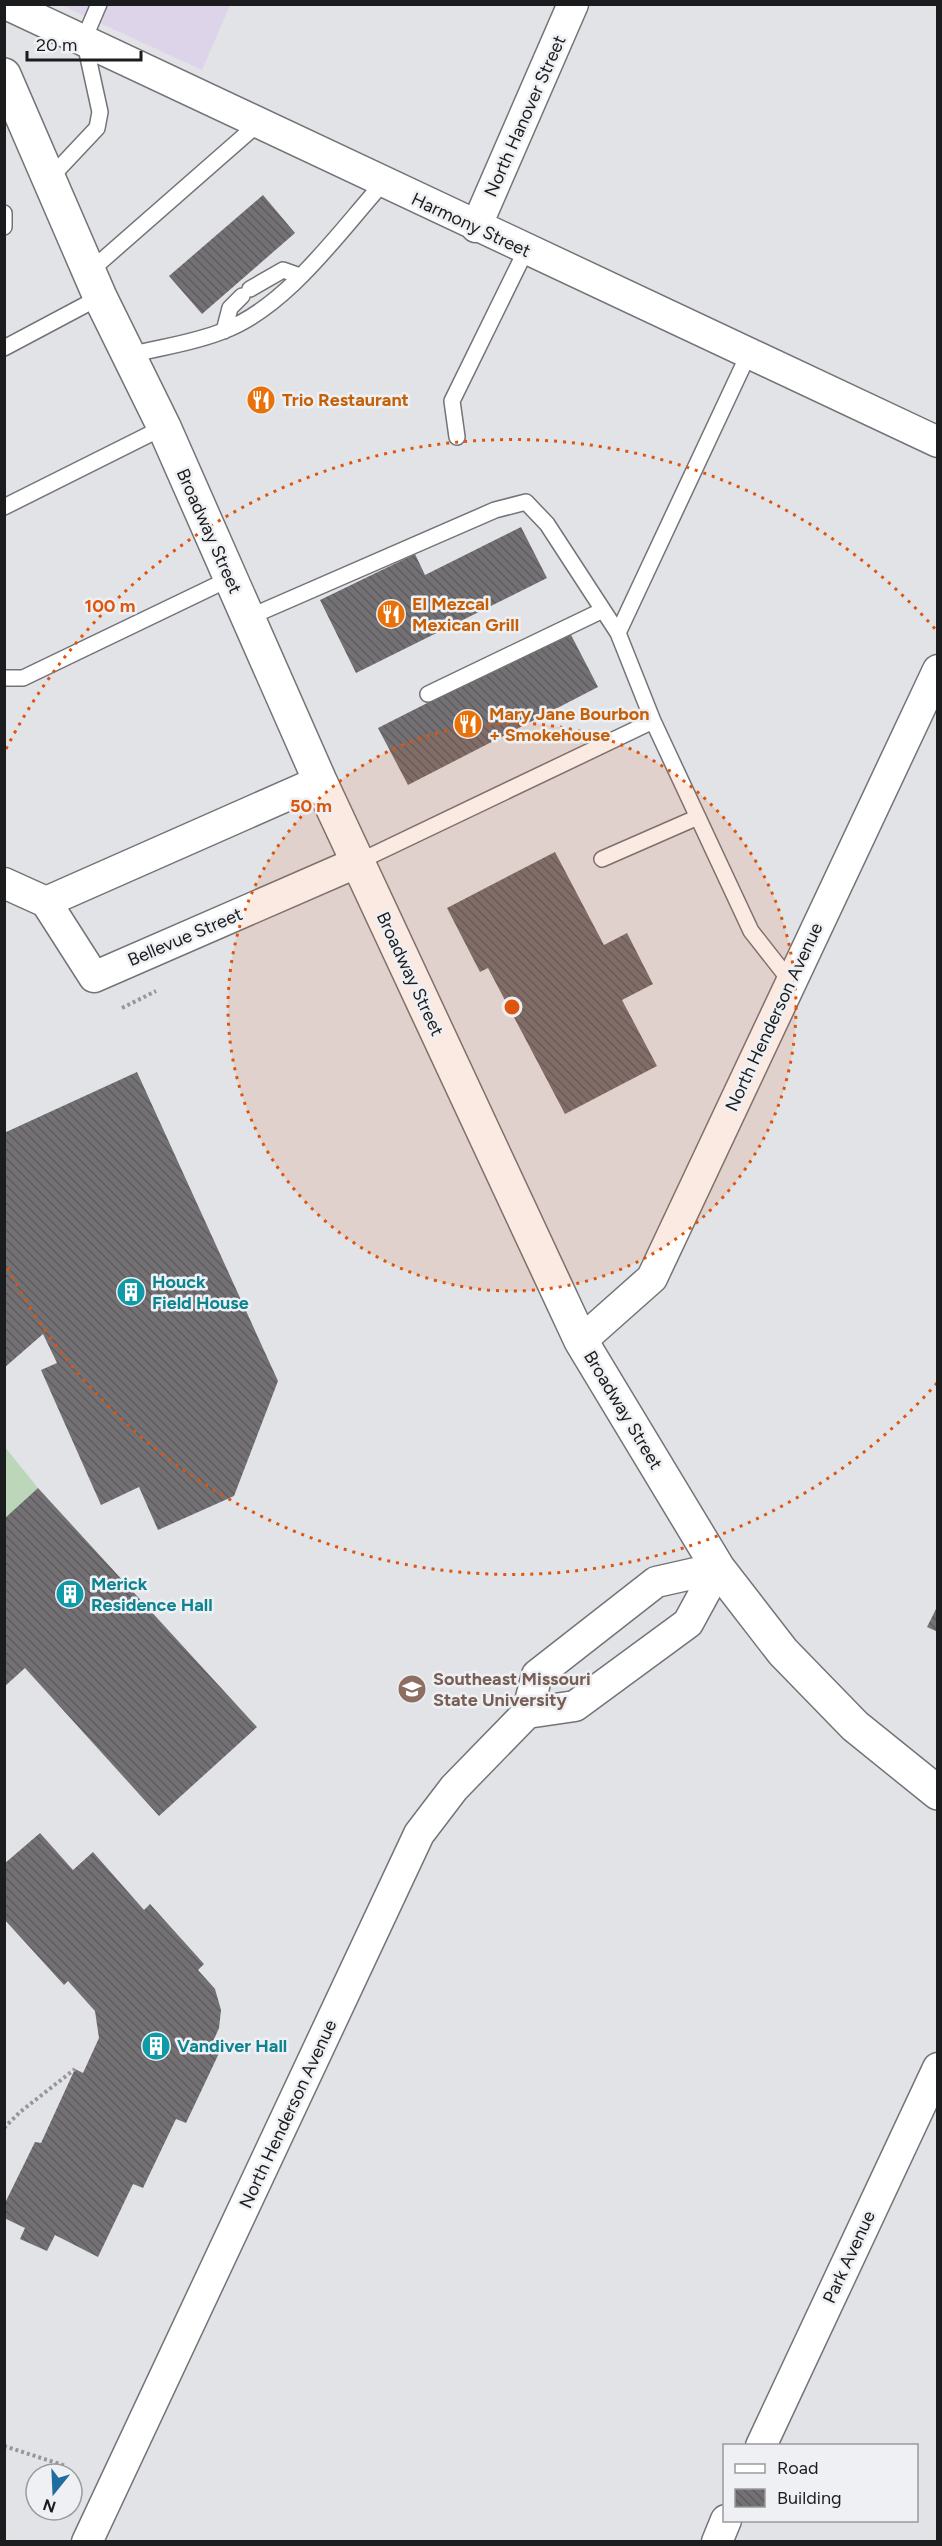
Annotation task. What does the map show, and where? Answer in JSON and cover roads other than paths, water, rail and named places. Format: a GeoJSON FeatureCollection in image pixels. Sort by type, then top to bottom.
{"type":"FeatureCollection","features":[{"type":"Feature","properties":{"kind":"main road","name":"Broadway Street"},"geometry":{"type":"LineString","coordinates":[[4,75],[95,284],[164,427],[229,579],[320,781],[581,1341],[718,1568],[783,1652],[855,1726],[938,1793]]}},
{"type":"Feature","properties":{"kind":"street","name":"Harmony Street"},"geometry":{"type":"LineString","coordinates":[[6,4],[84,39],[476,227],[938,442]]}},
{"type":"Feature","properties":{"kind":"street","name":"North Hanover Street"},"geometry":{"type":"LineString","coordinates":[[476,227],[573,4]]}},
{"type":"Feature","properties":{"kind":"street","name":"North Henderson Avenue"},"geometry":{"type":"LineString","coordinates":[[581,1341],[652,1278],[938,670]]}},
{"type":"Feature","properties":{"kind":"street"},"geometry":{"type":"LineString","coordinates":[[5,882],[46,902],[320,781]]}},
{"type":"Feature","properties":{"kind":"street","name":"Bellevue Street"},"geometry":{"type":"LineString","coordinates":[[46,902],[94,977],[358,862]]}},
{"type":"Feature","properties":{"kind":"street"},"geometry":{"type":"LineString","coordinates":[[527,1713],[575,1706],[688,1623],[718,1568]]}},
{"type":"Feature","properties":{"kind":"street","name":"North Henderson Avenue"},"geometry":{"type":"LineString","coordinates":[[87,2541],[419,1834],[454,1788],[527,1713],[537,1675],[656,1582],[718,1568]]}},
{"type":"Feature","properties":{"kind":"street","name":"Park Avenue"},"geometry":{"type":"LineString","coordinates":[[761,2444],[938,2068]]}},
{"type":"Feature","properties":{"kind":"street"},"geometry":{"type":"LineString","coordinates":[[717,2541],[725,2522]]}},
{"type":"Feature","properties":{"kind":"lane"},"geometry":{"type":"LineString","coordinates":[[49,179],[97,128],[100,112],[84,39],[99,4]]}},
{"type":"Feature","properties":{"kind":"lane"},"geometry":{"type":"LineString","coordinates":[[4,348],[95,284],[259,123]]}},
{"type":"Feature","properties":{"kind":"lane"},"geometry":{"type":"LineString","coordinates":[[130,355],[224,331],[258,312],[300,276],[383,183]]}},
{"type":"Feature","properties":{"kind":"lane"},"geometry":{"type":"LineString","coordinates":[[4,213],[4,227]]}},
{"type":"Feature","properties":{"kind":"lane"},"geometry":{"type":"LineString","coordinates":[[457,438],[452,401],[526,250]]}},
{"type":"Feature","properties":{"kind":"lane"},"geometry":{"type":"LineString","coordinates":[[224,331],[230,308],[246,293],[283,270],[300,276]]}},
{"type":"Feature","properties":{"kind":"lane"},"geometry":{"type":"LineString","coordinates":[[618,633],[749,353]]}},
{"type":"Feature","properties":{"kind":"lane"},"geometry":{"type":"LineString","coordinates":[[4,507],[164,427]]}},
{"type":"Feature","properties":{"kind":"lane"},"geometry":{"type":"LineString","coordinates":[[247,618],[495,510],[526,502],[548,524],[601,611],[618,633],[653,721],[751,931],[791,982]]}},
{"type":"Feature","properties":{"kind":"lane"},"geometry":{"type":"LineString","coordinates":[[4,678],[23,678],[229,579]]}},
{"type":"Feature","properties":{"kind":"lane"},"geometry":{"type":"LineString","coordinates":[[428,694],[601,611]]}},
{"type":"Feature","properties":{"kind":"lane"},"geometry":{"type":"LineString","coordinates":[[358,862],[653,721]]}},
{"type":"Feature","properties":{"kind":"lane"},"geometry":{"type":"LineString","coordinates":[[602,859],[698,817]]}},
{"type":"Feature","properties":{"kind":"place","name":"Trio Restaurant"},"geometry":{"type":"Point","coordinates":[261,400]}},
{"type":"Feature","properties":{"kind":"place","name":"El Mezcal Mexican Grill"},"geometry":{"type":"Point","coordinates":[391,614]}},
{"type":"Feature","properties":{"kind":"place","name":"Mary Jane Bourbon + Smokehouse"},"geometry":{"type":"Point","coordinates":[468,724]}},
{"type":"Feature","properties":{"kind":"place","name":"Houck Field House"},"geometry":{"type":"Point","coordinates":[131,1292]}},
{"type":"Feature","properties":{"kind":"place","name":"Merick Residence Hall"},"geometry":{"type":"Point","coordinates":[70,1594]}},
{"type":"Feature","properties":{"kind":"place","name":"Southeast Missouri State University"},"geometry":{"type":"Point","coordinates":[412,1689]}},
{"type":"Feature","properties":{"kind":"place","name":"Vandiver Hall"},"geometry":{"type":"Point","coordinates":[156,2046]}}]}
